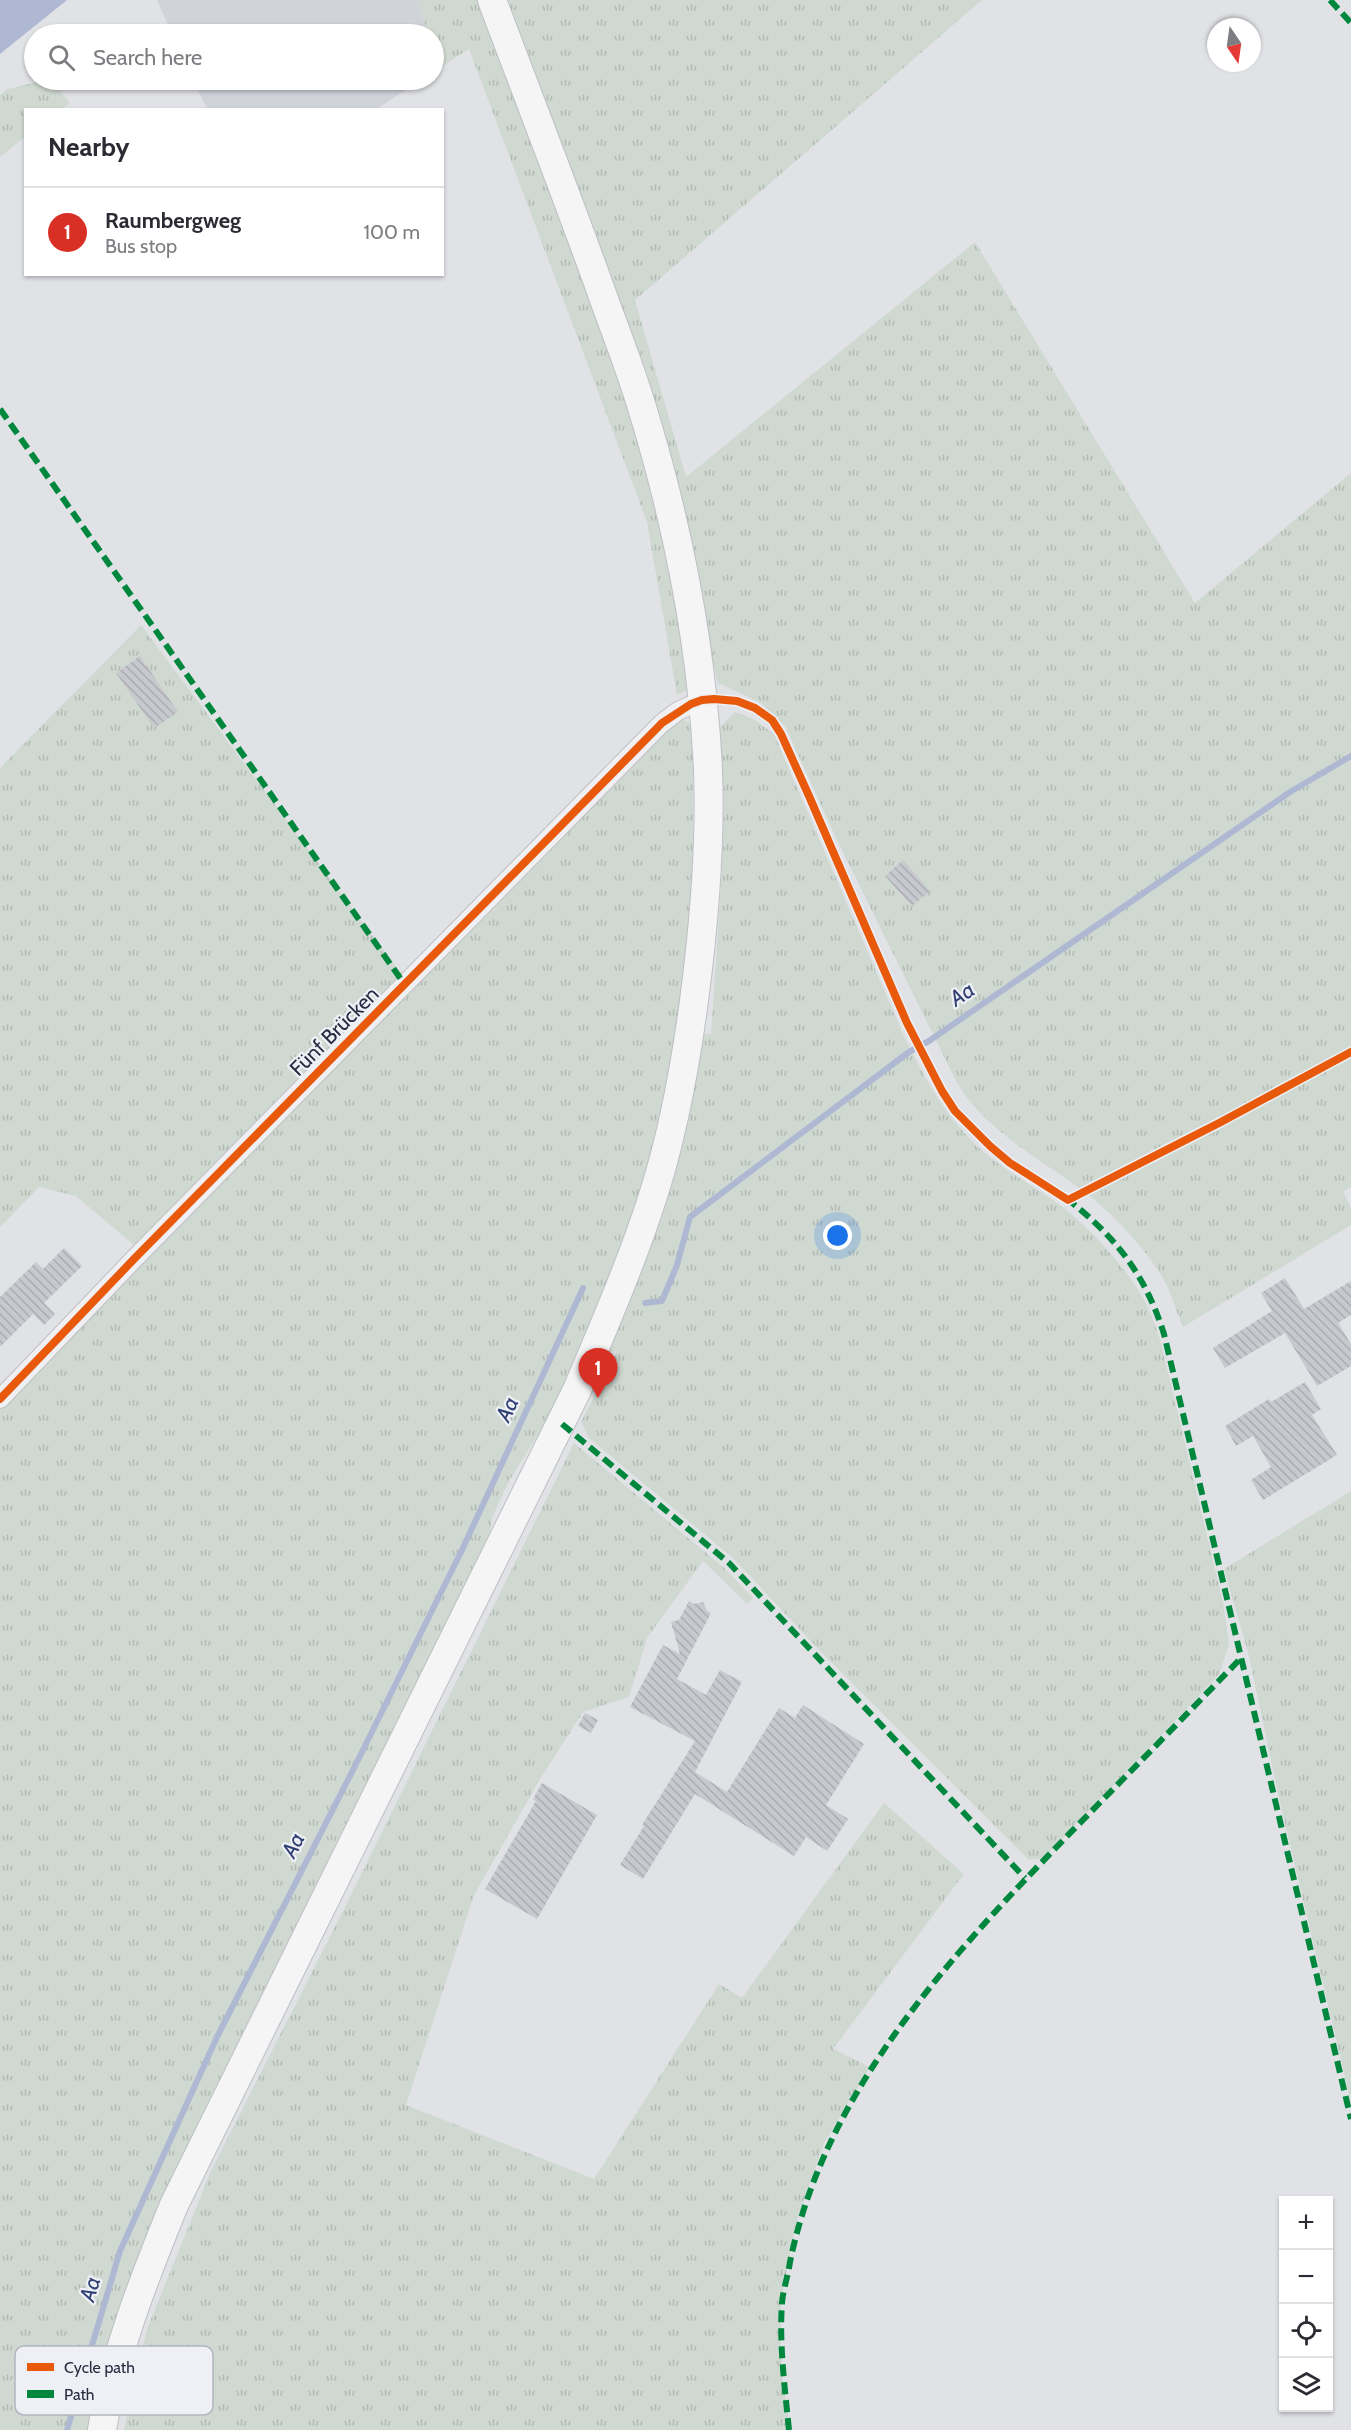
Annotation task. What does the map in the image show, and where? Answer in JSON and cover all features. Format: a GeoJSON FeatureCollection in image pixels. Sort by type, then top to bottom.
{"type":"FeatureCollection","features":[{"type":"Feature","properties":{"kind":"main road"},"geometry":{"type":"LineString","coordinates":[[122,2346],[132,2312],[174,2205],[562,1424],[609,1314],[652,1199],[671,1131],[687,1056],[706,890],[708,770],[693,622],[674,523],[640,400],[580,231],[492,0]]}},
{"type":"Feature","properties":{"kind":"main road"},"geometry":{"type":"LineString","coordinates":[[102,2430],[104,2415]]}},
{"type":"Feature","properties":{"kind":"street","name":"Fünf Brücken"},"geometry":{"type":"LineString","coordinates":[[0,1399],[135,1258],[662,723],[678,711],[702,700]]}},
{"type":"Feature","properties":{"kind":"shaded area"},"geometry":{"type":"Polygon","coordinates":[[[157,0],[417,0],[425,24],[168,24],[157,0]]]}},
{"type":"Feature","properties":{"kind":"shaded area"},"geometry":{"type":"Polygon","coordinates":[[[198,90],[406,90],[378,108],[207,108],[198,90]]]}},
{"type":"Feature","properties":{"kind":"green space"},"geometry":{"type":"Polygon","coordinates":[[[417,0],[478,0],[621,383],[655,495],[680,623],[687,690],[677,695],[647,522],[469,49],[444,65],[444,24],[425,24],[417,0]]]}},
{"type":"Feature","properties":{"kind":"green space"},"geometry":{"type":"Polygon","coordinates":[[[505,0],[982,0],[635,300],[686,477],[975,242],[1195,603],[1351,473],[1351,1187],[1343,1192],[1351,1208],[1351,1225],[1183,1327],[1164,1280],[1121,1225],[1091,1197],[1000,1131],[969,1100],[956,1081],[836,838],[785,726],[761,703],[718,683],[711,657],[693,546],[647,373],[505,0]]]}},
{"type":"Feature","properties":{"kind":"green space"},"geometry":{"type":"Polygon","coordinates":[[[24,85],[24,90],[59,90],[70,103],[62,108],[24,108],[24,138],[0,157],[0,95],[8,89],[24,85]]]}},
{"type":"Feature","properties":{"kind":"green space"},"geometry":{"type":"Polygon","coordinates":[[[141,625],[399,971],[415,982],[679,717],[693,725],[693,922],[679,1036],[711,1034],[722,872],[724,794],[718,729],[735,712],[755,720],[774,734],[903,1034],[934,1092],[975,1144],[1007,1170],[1064,1208],[1109,1251],[1147,1305],[1160,1339],[1223,1602],[1229,1644],[1219,1675],[1044,1858],[1029,1860],[821,1652],[733,1558],[589,1438],[581,1422],[617,1351],[581,1355],[563,1395],[509,1481],[492,1518],[486,1560],[245,2037],[126,2346],[15,2346],[15,2415],[100,2415],[94,2430],[0,2430],[0,1410],[183,1214],[134,1245],[76,1196],[39,1187],[0,1227],[0,768],[141,625]]]}},
{"type":"Feature","properties":{"kind":"green space"},"geometry":{"type":"Polygon","coordinates":[[[574,1443],[723,1567],[753,1598],[747,1604],[703,1561],[647,1638],[629,1697],[583,1712],[540,1779],[474,1895],[406,2105],[594,2179],[719,1984],[742,1998],[884,1803],[964,1874],[833,2049],[870,2067],[824,2143],[796,2223],[781,2301],[781,2366],[790,2430],[124,2430],[127,2415],[213,2415],[213,2346],[143,2346],[147,2329],[211,2171],[343,1911],[574,1443]]]}},
{"type":"Feature","properties":{"kind":"green space"},"geometry":{"type":"Polygon","coordinates":[[[1351,1491],[1351,2102],[1278,1794],[1249,1656],[1224,1569],[1351,1491]]]}},
{"type":"Feature","properties":{"kind":"water"},"geometry":{"type":"Polygon","coordinates":[[[0,0],[67,0],[37,24],[24,24],[24,35],[0,54],[0,0]]]}},
{"type":"Feature","properties":{"kind":"building"},"geometry":{"type":"Polygon","coordinates":[[[140,656],[178,712],[154,728],[116,673],[140,656]]]}},
{"type":"Feature","properties":{"kind":"building"},"geometry":{"type":"Polygon","coordinates":[[[903,860],[930,891],[912,906],[885,876],[903,860]]]}},
{"type":"Feature","properties":{"kind":"building"},"geometry":{"type":"Polygon","coordinates":[[[64,1248],[82,1266],[44,1303],[55,1314],[44,1325],[33,1314],[0,1347],[0,1297],[36,1262],[43,1269],[64,1248]]]}},
{"type":"Feature","properties":{"kind":"building"},"geometry":{"type":"Polygon","coordinates":[[[1285,1278],[1304,1309],[1351,1281],[1351,1315],[1338,1323],[1351,1344],[1351,1366],[1317,1386],[1285,1333],[1225,1368],[1213,1348],[1272,1311],[1261,1293],[1285,1278]]]}},
{"type":"Feature","properties":{"kind":"building"},"geometry":{"type":"Polygon","coordinates":[[[1305,1382],[1321,1409],[1312,1415],[1337,1455],[1263,1500],[1251,1480],[1271,1467],[1253,1436],[1236,1446],[1225,1426],[1269,1399],[1271,1402],[1305,1382]]]}},
{"type":"Feature","properties":{"kind":"building"},"geometry":{"type":"Polygon","coordinates":[[[689,1601],[694,1604],[703,1602],[707,1611],[711,1613],[677,1679],[706,1695],[720,1670],[742,1682],[695,1772],[727,1792],[779,1708],[795,1718],[803,1705],[864,1744],[826,1805],[848,1819],[827,1851],[806,1837],[794,1856],[695,1794],[643,1879],[620,1865],[644,1826],[642,1825],[695,1741],[630,1707],[663,1645],[680,1654],[671,1622],[679,1620],[689,1601]]]}},
{"type":"Feature","properties":{"kind":"building"},"geometry":{"type":"Polygon","coordinates":[[[585,1713],[598,1720],[591,1733],[578,1726],[585,1713]]]}},
{"type":"Feature","properties":{"kind":"building"},"geometry":{"type":"Polygon","coordinates":[[[542,1783],[597,1815],[537,1919],[485,1889],[536,1801],[533,1799],[542,1783]]]}},
{"type":"Feature","properties":{"kind":"waterway","name":"Aa"},"geometry":{"type":"LineString","coordinates":[[645,1303],[662,1301],[677,1265],[690,1217],[909,1052],[929,1041],[1290,792],[1351,756]]}},
{"type":"Feature","properties":{"kind":"waterway","name":"Aa"},"geometry":{"type":"LineString","coordinates":[[92,2346],[120,2251],[217,2037],[462,1550],[583,1288]]}},
{"type":"Feature","properties":{"kind":"waterway","name":"Aa"},"geometry":{"type":"LineString","coordinates":[[67,2430],[71,2415]]}},
{"type":"Feature","properties":{"kind":"marked path"},"geometry":{"type":"LineString","coordinates":[[1330,0],[1351,23]]}},
{"type":"Feature","properties":{"kind":"marked path"},"geometry":{"type":"LineString","coordinates":[[0,409],[405,985]]}},
{"type":"Feature","properties":{"kind":"marked path"},"geometry":{"type":"LineString","coordinates":[[1066,1198],[1100,1227],[1127,1258],[1148,1293],[1164,1334],[1351,2119]]}},
{"type":"Feature","properties":{"kind":"marked path"},"geometry":{"type":"LineString","coordinates":[[562,1424],[729,1563],[1025,1878]]}},
{"type":"Feature","properties":{"kind":"marked path"},"geometry":{"type":"LineString","coordinates":[[789,2430],[781,2319],[790,2262],[808,2198],[833,2137],[865,2079],[902,2024],[986,1922],[1241,1658]]}},
{"type":"Feature","properties":{"kind":"cycle path"},"geometry":{"type":"LineString","coordinates":[[0,1399],[135,1258],[662,723],[691,704],[702,700],[737,701],[755,708],[772,720],[781,734],[809,796],[907,1023],[942,1091],[955,1111],[990,1146],[1010,1163],[1068,1200],[1351,1052]]}},
{"type":"Feature","properties":{"kind":"place","name":"Raumbergweg"},"geometry":{"type":"Point","coordinates":[598,1398]}}]}
